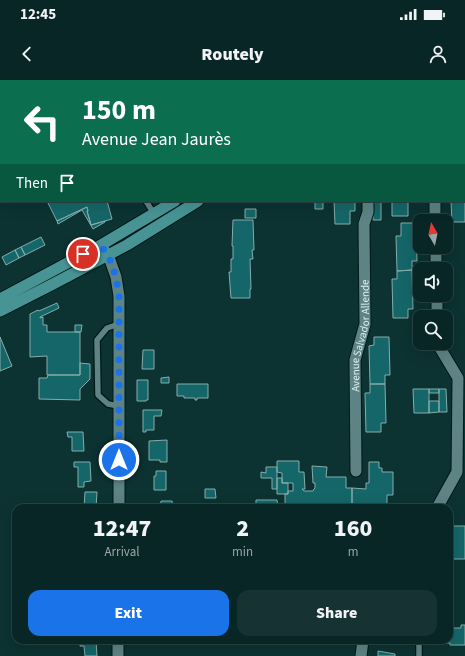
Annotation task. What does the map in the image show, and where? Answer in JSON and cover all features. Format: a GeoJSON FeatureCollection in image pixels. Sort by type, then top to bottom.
{"type":"FeatureCollection","features":[{"type":"Feature","properties":{"kind":"main road"},"geometry":{"type":"LineString","coordinates":[[0,299],[101,245],[173,202]]}},
{"type":"Feature","properties":{"kind":"main road"},"geometry":{"type":"LineString","coordinates":[[0,312],[127,245],[196,202]]}},
{"type":"Feature","properties":{"kind":"street","name":"Avenue Salvador Allende"},"geometry":{"type":"LineString","coordinates":[[356,471],[355,360],[365,324],[364,224],[368,212],[368,202]]}},
{"type":"Feature","properties":{"kind":"street"},"geometry":{"type":"LineString","coordinates":[[435,202],[435,214]]}},
{"type":"Feature","properties":{"kind":"street"},"geometry":{"type":"LineString","coordinates":[[101,245],[110,260],[116,277],[119,296],[119,504]]}},
{"type":"Feature","properties":{"kind":"street"},"geometry":{"type":"LineString","coordinates":[[439,504],[457,472],[458,378],[441,350]]}},
{"type":"Feature","properties":{"kind":"street"},"geometry":{"type":"LineString","coordinates":[[118,644],[118,656]]}},
{"type":"Feature","properties":{"kind":"street"},"geometry":{"type":"LineString","coordinates":[[361,656],[362,644]]}},
{"type":"Feature","properties":{"kind":"lane"},"geometry":{"type":"LineString","coordinates":[[147,202],[154,214]]}},
{"type":"Feature","properties":{"kind":"lane"},"geometry":{"type":"LineString","coordinates":[[119,324],[107,328],[97,340],[98,395],[108,404],[119,406]]}},
{"type":"Feature","properties":{"kind":"lane"},"geometry":{"type":"LineString","coordinates":[[419,644],[419,656]]}},
{"type":"Feature","properties":{"kind":"building"},"geometry":{"type":"Polygon","coordinates":[[[48,202],[107,202],[112,219],[91,225],[87,207],[57,221],[48,202]]]}},
{"type":"Feature","properties":{"kind":"building"},"geometry":{"type":"Polygon","coordinates":[[[315,202],[323,202],[323,209],[315,209],[315,202]]]}},
{"type":"Feature","properties":{"kind":"building"},"geometry":{"type":"Polygon","coordinates":[[[334,202],[355,202],[355,211],[350,211],[350,224],[335,224],[334,202]]]}},
{"type":"Feature","properties":{"kind":"building"},"geometry":{"type":"Polygon","coordinates":[[[373,202],[381,202],[381,220],[373,220],[373,202]]]}},
{"type":"Feature","properties":{"kind":"building"},"geometry":{"type":"Polygon","coordinates":[[[392,202],[408,202],[408,216],[392,216],[392,202]]]}},
{"type":"Feature","properties":{"kind":"building"},"geometry":{"type":"Polygon","coordinates":[[[451,202],[465,202],[465,222],[453,222],[451,202]]]}},
{"type":"Feature","properties":{"kind":"building"},"geometry":{"type":"Polygon","coordinates":[[[87,207],[91,225],[105,222],[93,229],[82,210],[58,224],[57,221],[87,207]]]}},
{"type":"Feature","properties":{"kind":"building"},"geometry":{"type":"Polygon","coordinates":[[[245,209],[256,209],[256,218],[245,218],[245,209]]]}},
{"type":"Feature","properties":{"kind":"building"},"geometry":{"type":"Polygon","coordinates":[[[233,220],[253,220],[254,250],[252,250],[253,259],[250,259],[250,298],[231,298],[229,272],[231,272],[231,259],[233,259],[233,220]]]}},
{"type":"Feature","properties":{"kind":"building"},"geometry":{"type":"Polygon","coordinates":[[[401,223],[413,223],[413,254],[417,254],[417,261],[412,261],[412,270],[397,271],[396,236],[401,236],[401,223]]]}},
{"type":"Feature","properties":{"kind":"building"},"geometry":{"type":"Polygon","coordinates":[[[41,237],[45,245],[25,255],[21,247],[41,237]]]}},
{"type":"Feature","properties":{"kind":"building"},"geometry":{"type":"Polygon","coordinates":[[[21,247],[25,255],[19,258],[15,250],[21,247]]]}},
{"type":"Feature","properties":{"kind":"building"},"geometry":{"type":"Polygon","coordinates":[[[15,250],[19,258],[6,265],[2,257],[15,250]]]}},
{"type":"Feature","properties":{"kind":"building"},"geometry":{"type":"Polygon","coordinates":[[[412,270],[413,309],[408,309],[408,318],[393,318],[392,279],[397,279],[397,271],[412,270]]]}},
{"type":"Feature","properties":{"kind":"building"},"geometry":{"type":"Polygon","coordinates":[[[57,303],[59,308],[40,318],[43,317],[43,325],[47,325],[47,332],[80,332],[80,375],[47,375],[47,356],[30,357],[30,314],[57,303]]]}},
{"type":"Feature","properties":{"kind":"building"},"geometry":{"type":"Polygon","coordinates":[[[75,325],[82,325],[81,332],[75,332],[75,325]]]}},
{"type":"Feature","properties":{"kind":"building"},"geometry":{"type":"Polygon","coordinates":[[[0,337],[12,366],[0,371],[0,337]]]}},
{"type":"Feature","properties":{"kind":"building"},"geometry":{"type":"Polygon","coordinates":[[[374,337],[389,337],[390,375],[385,375],[385,384],[370,384],[369,346],[374,345],[374,337]]]}},
{"type":"Feature","properties":{"kind":"building"},"geometry":{"type":"Polygon","coordinates":[[[143,350],[154,350],[154,369],[142,369],[143,350]]]}},
{"type":"Feature","properties":{"kind":"building"},"geometry":{"type":"Polygon","coordinates":[[[80,363],[90,364],[90,379],[80,389],[80,400],[39,399],[39,378],[47,378],[48,375],[80,375],[80,363]]]}},
{"type":"Feature","properties":{"kind":"building"},"geometry":{"type":"Polygon","coordinates":[[[169,377],[169,383],[161,383],[161,378],[169,377]]]}},
{"type":"Feature","properties":{"kind":"building"},"geometry":{"type":"Polygon","coordinates":[[[137,380],[148,380],[148,400],[146,401],[137,401],[137,380]]]}},
{"type":"Feature","properties":{"kind":"building"},"geometry":{"type":"Polygon","coordinates":[[[177,384],[208,384],[208,398],[197,398],[197,400],[195,400],[195,398],[184,398],[184,396],[177,396],[177,384]]]}},
{"type":"Feature","properties":{"kind":"building"},"geometry":{"type":"Polygon","coordinates":[[[370,384],[385,384],[386,423],[381,423],[381,432],[366,432],[365,393],[370,393],[370,384]]]}},
{"type":"Feature","properties":{"kind":"building"},"geometry":{"type":"Polygon","coordinates":[[[413,389],[429,389],[429,413],[414,413],[413,389]]]}},
{"type":"Feature","properties":{"kind":"building"},"geometry":{"type":"Polygon","coordinates":[[[429,389],[439,389],[439,393],[429,393],[429,389]]]}},
{"type":"Feature","properties":{"kind":"building"},"geometry":{"type":"Polygon","coordinates":[[[439,389],[446,389],[447,412],[439,412],[439,389]]]}},
{"type":"Feature","properties":{"kind":"building"},"geometry":{"type":"Polygon","coordinates":[[[429,401],[439,401],[439,412],[429,413],[429,401]]]}},
{"type":"Feature","properties":{"kind":"building"},"geometry":{"type":"Polygon","coordinates":[[[143,410],[162,410],[161,416],[154,416],[154,430],[146,430],[146,432],[143,432],[143,410]]]}},
{"type":"Feature","properties":{"kind":"building"},"geometry":{"type":"Polygon","coordinates":[[[67,432],[83,432],[84,451],[72,451],[72,437],[68,437],[67,432]]]}},
{"type":"Feature","properties":{"kind":"building"},"geometry":{"type":"Polygon","coordinates":[[[167,440],[167,462],[160,462],[160,460],[149,460],[149,441],[167,440]]]}},
{"type":"Feature","properties":{"kind":"building"},"geometry":{"type":"Polygon","coordinates":[[[277,461],[299,461],[299,472],[304,472],[305,489],[302,489],[304,491],[313,491],[315,488],[315,483],[313,483],[312,466],[327,467],[326,477],[346,477],[346,488],[352,488],[352,504],[285,504],[285,494],[288,494],[288,491],[293,491],[293,483],[282,483],[282,473],[277,472],[277,461]]]}},
{"type":"Feature","properties":{"kind":"building"},"geometry":{"type":"Polygon","coordinates":[[[74,462],[90,462],[91,481],[84,482],[84,487],[78,487],[78,467],[74,467],[74,462]]]}},
{"type":"Feature","properties":{"kind":"building"},"geometry":{"type":"Polygon","coordinates":[[[369,462],[379,462],[379,468],[382,468],[382,472],[393,472],[393,495],[387,495],[387,504],[352,504],[352,488],[366,489],[366,483],[369,483],[369,462]]]}},
{"type":"Feature","properties":{"kind":"building"},"geometry":{"type":"Polygon","coordinates":[[[266,467],[277,467],[277,489],[272,489],[272,478],[261,478],[261,472],[266,473],[266,467]]]}},
{"type":"Feature","properties":{"kind":"building"},"geometry":{"type":"Polygon","coordinates":[[[156,471],[166,471],[166,490],[154,490],[154,476],[156,476],[156,471]]]}},
{"type":"Feature","properties":{"kind":"building"},"geometry":{"type":"Polygon","coordinates":[[[277,478],[282,478],[282,483],[288,483],[288,494],[277,494],[277,478]]]}},
{"type":"Feature","properties":{"kind":"building"},"geometry":{"type":"Polygon","coordinates":[[[205,489],[215,489],[216,498],[205,498],[205,489]]]}},
{"type":"Feature","properties":{"kind":"building"},"geometry":{"type":"Polygon","coordinates":[[[85,492],[97,492],[96,504],[84,504],[85,492]]]}},
{"type":"Feature","properties":{"kind":"building"},"geometry":{"type":"Polygon","coordinates":[[[256,500],[277,500],[278,504],[256,504],[256,500]]]}},
{"type":"Feature","properties":{"kind":"building"},"geometry":{"type":"Polygon","coordinates":[[[161,501],[172,501],[172,504],[161,504],[161,501]]]}},
{"type":"Feature","properties":{"kind":"building"},"geometry":{"type":"Polygon","coordinates":[[[453,526],[465,526],[465,559],[453,559],[453,526]]]}},
{"type":"Feature","properties":{"kind":"building"},"geometry":{"type":"Polygon","coordinates":[[[461,625],[465,625],[465,645],[450,645],[453,644],[453,628],[461,628],[461,625]]]}},
{"type":"Feature","properties":{"kind":"building"},"geometry":{"type":"Polygon","coordinates":[[[80,644],[96,644],[97,656],[85,656],[84,646],[80,646],[80,644]]]}},
{"type":"Feature","properties":{"kind":"building"},"geometry":{"type":"Polygon","coordinates":[[[378,651],[395,654],[395,656],[378,656],[378,651]]]}},
{"type":"Feature","properties":{"kind":"route"},"geometry":{"type":"LineString","coordinates":[[83,254],[101,245],[110,260],[116,277],[119,296],[119,460]]}}]}
